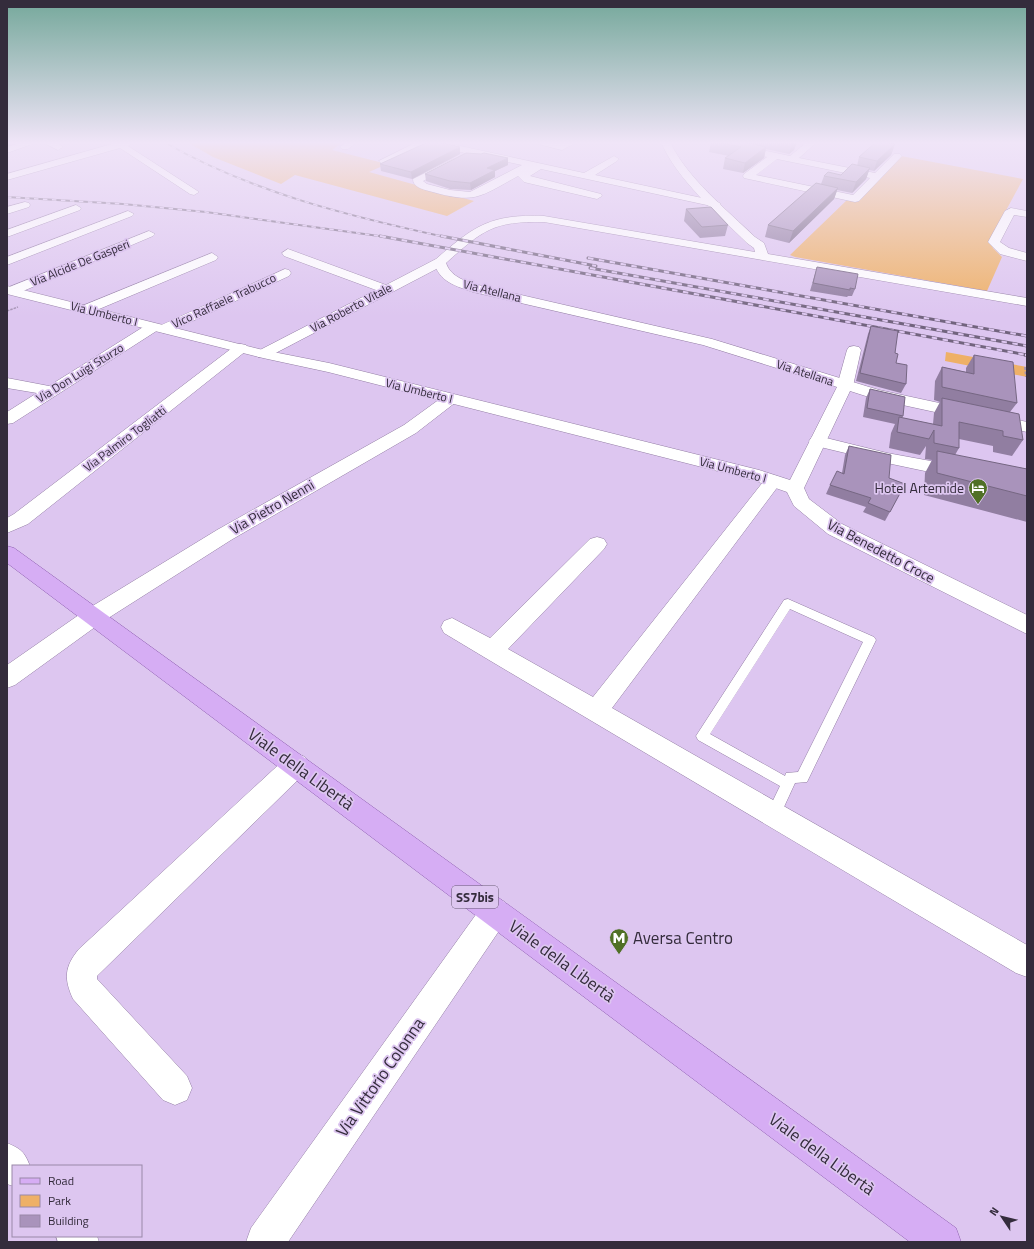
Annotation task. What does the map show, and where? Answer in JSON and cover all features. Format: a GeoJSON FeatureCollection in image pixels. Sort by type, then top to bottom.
{"type":"FeatureCollection","features":[{"type":"Feature","properties":{"kind":"main road","name":"Viale della Libertà"},"geometry":{"type":"LineString","coordinates":[[7,553],[942,1242]]}},
{"type":"Feature","properties":{"kind":"street"},"geometry":{"type":"LineString","coordinates":[[699,200],[716,204]]}},
{"type":"Feature","properties":{"kind":"street"},"geometry":{"type":"LineString","coordinates":[[713,200],[754,248],[782,260],[1027,302]]}},
{"type":"Feature","properties":{"kind":"street"},"geometry":{"type":"LineString","coordinates":[[7,211],[25,205]]}},
{"type":"Feature","properties":{"kind":"street"},"geometry":{"type":"LineString","coordinates":[[7,234],[76,208]]}},
{"type":"Feature","properties":{"kind":"street"},"geometry":{"type":"LineString","coordinates":[[1027,214],[1010,211],[994,242],[998,248],[1008,253],[1027,257]]}},
{"type":"Feature","properties":{"kind":"street"},"geometry":{"type":"LineString","coordinates":[[7,261],[128,214]]}},
{"type":"Feature","properties":{"kind":"street"},"geometry":{"type":"LineString","coordinates":[[444,258],[471,235],[491,223],[508,219],[544,219],[730,251],[754,248]]}},
{"type":"Feature","properties":{"kind":"street","name":"Via Alcide De Gasperi"},"geometry":{"type":"LineString","coordinates":[[9,290],[149,234]]}},
{"type":"Feature","properties":{"kind":"street"},"geometry":{"type":"LineString","coordinates":[[288,253],[386,289]]}},
{"type":"Feature","properties":{"kind":"street"},"geometry":{"type":"LineString","coordinates":[[87,309],[212,257]]}},
{"type":"Feature","properties":{"kind":"street","name":"Via Roberto Vitale"},"geometry":{"type":"LineString","coordinates":[[263,354],[444,258]]}},
{"type":"Feature","properties":{"kind":"street","name":"Via Atellana"},"geometry":{"type":"LineString","coordinates":[[444,258],[444,274],[456,282],[478,289],[706,342],[875,394],[1027,427]]}},
{"type":"Feature","properties":{"kind":"street","name":"Vico Raffaele Trabucco"},"geometry":{"type":"LineString","coordinates":[[159,328],[285,273]]}},
{"type":"Feature","properties":{"kind":"street","name":"Via Umberto I"},"geometry":{"type":"LineString","coordinates":[[9,290],[263,354],[329,368],[773,481],[795,488]]}},
{"type":"Feature","properties":{"kind":"street","name":"Via Don Luigi Sturzo"},"geometry":{"type":"LineString","coordinates":[[7,419],[159,328]]}},
{"type":"Feature","properties":{"kind":"street","name":"Via Palmiro Togliatti"},"geometry":{"type":"LineString","coordinates":[[7,526],[21,519],[240,348]]}},
{"type":"Feature","properties":{"kind":"street"},"geometry":{"type":"LineString","coordinates":[[795,488],[845,386],[854,350]]}},
{"type":"Feature","properties":{"kind":"street"},"geometry":{"type":"LineString","coordinates":[[7,383],[52,391]]}},
{"type":"Feature","properties":{"kind":"street","name":"Via Pietro Nenni"},"geometry":{"type":"LineString","coordinates":[[7,678],[94,616],[224,535],[410,429],[450,399]]}},
{"type":"Feature","properties":{"kind":"street"},"geometry":{"type":"LineString","coordinates":[[818,441],[887,458],[973,475]]}},
{"type":"Feature","properties":{"kind":"street"},"geometry":{"type":"LineString","coordinates":[[602,702],[773,481]]}},
{"type":"Feature","properties":{"kind":"street","name":"Via Benedetto Croce"},"geometry":{"type":"LineString","coordinates":[[795,488],[801,502],[835,530],[1027,625]]}},
{"type":"Feature","properties":{"kind":"street"},"geometry":{"type":"LineString","coordinates":[[492,651],[597,544]]}},
{"type":"Feature","properties":{"kind":"street"},"geometry":{"type":"LineString","coordinates":[[452,627],[1027,962]]}},
{"type":"Feature","properties":{"kind":"street"},"geometry":{"type":"LineString","coordinates":[[175,1088],[84,988],[81,978],[82,971],[90,960],[296,765]]}},
{"type":"Feature","properties":{"kind":"street","name":"Via Vittorio Colonna"},"geometry":{"type":"LineString","coordinates":[[265,1242],[496,912]]}},
{"type":"Feature","properties":{"kind":"lane"},"geometry":{"type":"LineString","coordinates":[[773,815],[788,784],[791,777],[802,778],[870,640],[788,603],[702,736],[788,784]]}},
{"type":"Feature","properties":{"kind":"path"},"geometry":{"type":"LineString","coordinates":[[1026,367],[1026,377]]}},
{"type":"Feature","properties":{"kind":"green space"},"geometry":{"type":"Polygon","coordinates":[[[389,200],[474,201],[447,216],[389,200]]]}},
{"type":"Feature","properties":{"kind":"green space"},"geometry":{"type":"Polygon","coordinates":[[[847,200],[857,202],[859,200],[1011,200],[990,240],[993,248],[1002,257],[987,291],[790,255],[847,200]]]}},
{"type":"Feature","properties":{"kind":"green space"},"geometry":{"type":"Polygon","coordinates":[[[946,352],[1027,367],[1027,377],[945,361],[946,352]]]}},
{"type":"Feature","properties":{"kind":"building"},"geometry":{"type":"Polygon","coordinates":[[[796,200],[825,200],[793,231],[768,225],[796,200]]]}},
{"type":"Feature","properties":{"kind":"building"},"geometry":{"type":"Polygon","coordinates":[[[711,207],[728,225],[702,227],[686,209],[711,207]]]}},
{"type":"Feature","properties":{"kind":"building"},"geometry":{"type":"Polygon","coordinates":[[[817,267],[858,274],[855,289],[850,288],[850,290],[813,283],[817,267]]]}},
{"type":"Feature","properties":{"kind":"building"},"geometry":{"type":"Polygon","coordinates":[[[871,326],[898,331],[895,353],[898,354],[896,363],[907,365],[906,384],[860,373],[871,326]]]}},
{"type":"Feature","properties":{"kind":"building"},"geometry":{"type":"Polygon","coordinates":[[[974,355],[1013,362],[1017,403],[942,387],[942,367],[974,374],[974,355]]]}},
{"type":"Feature","properties":{"kind":"building"},"geometry":{"type":"Polygon","coordinates":[[[870,389],[905,397],[903,416],[867,408],[870,389]]]}},
{"type":"Feature","properties":{"kind":"building"},"geometry":{"type":"Polygon","coordinates":[[[942,398],[1019,414],[1023,440],[1003,436],[1003,431],[959,422],[959,448],[934,443],[934,430],[929,439],[897,432],[899,417],[942,426],[942,398]]]}},
{"type":"Feature","properties":{"kind":"building"},"geometry":{"type":"Polygon","coordinates":[[[849,446],[891,455],[889,478],[905,484],[890,512],[868,503],[871,498],[830,485],[837,471],[844,474],[849,446]]]}},
{"type":"Feature","properties":{"kind":"building"},"geometry":{"type":"Polygon","coordinates":[[[937,451],[1027,469],[1027,496],[937,473],[937,451]]]}},
{"type":"Feature","properties":{"kind":"railway"},"geometry":{"type":"LineString","coordinates":[[61,200],[123,204],[206,212],[384,237]]}},
{"type":"Feature","properties":{"kind":"railway"},"geometry":{"type":"LineString","coordinates":[[302,200],[336,211],[445,237]]}},
{"type":"Feature","properties":{"kind":"railway"},"geometry":{"type":"LineString","coordinates":[[441,236],[596,266]]}},
{"type":"Feature","properties":{"kind":"railway"},"geometry":{"type":"LineString","coordinates":[[384,237],[1027,355],[1025,355]]}},
{"type":"Feature","properties":{"kind":"railway"},"geometry":{"type":"LineString","coordinates":[[588,258],[1027,336]]}},
{"type":"Feature","properties":{"kind":"railway"},"geometry":{"type":"LineString","coordinates":[[590,268],[1027,346]]}},
{"type":"Feature","properties":{"kind":"place","name":"Hotel Artemide"},"geometry":{"type":"Point","coordinates":[978,505]}},
{"type":"Feature","properties":{"kind":"place","name":"Aversa Centro"},"geometry":{"type":"Point","coordinates":[619,955]}}]}
